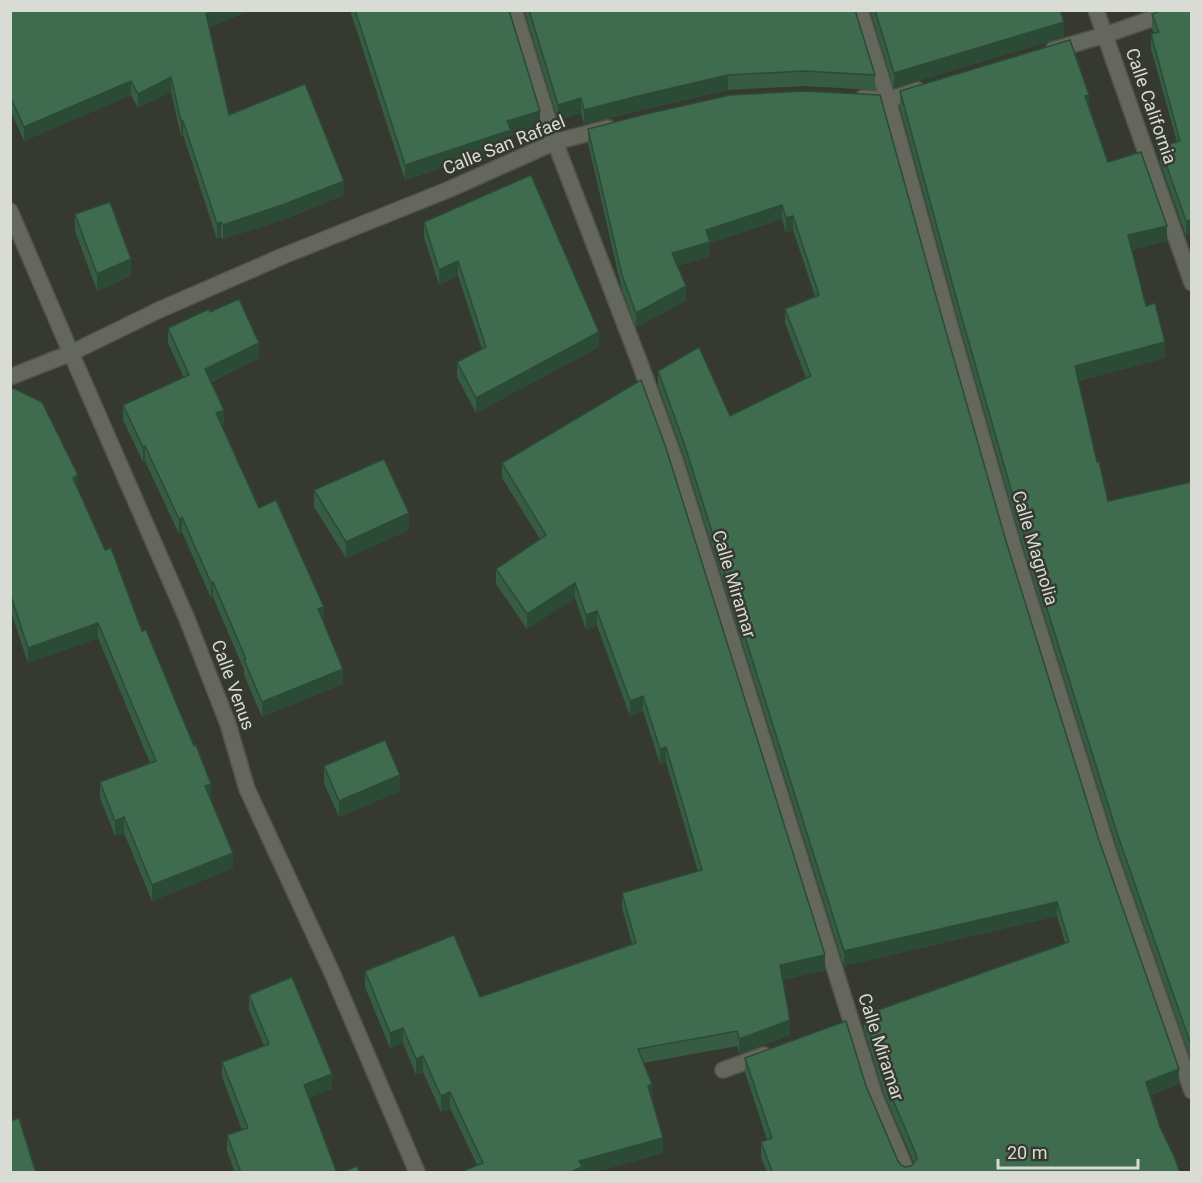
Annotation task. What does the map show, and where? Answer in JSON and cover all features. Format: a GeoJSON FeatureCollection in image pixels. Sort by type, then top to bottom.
{"type":"FeatureCollection","features":[{"type":"Feature","properties":{"kind":"street","name":"Calle Miramar"},"geometry":{"type":"LineString","coordinates":[[514,10],[555,142],[675,460],[846,1025],[907,1173]]}},
{"type":"Feature","properties":{"kind":"street","name":"Calle Magnolia"},"geometry":{"type":"LineString","coordinates":[[860,10],[888,99],[1015,553],[1108,850],[1191,1091]]}},
{"type":"Feature","properties":{"kind":"street","name":"Calle California"},"geometry":{"type":"LineString","coordinates":[[1096,10],[1191,283]]}},
{"type":"Feature","properties":{"kind":"street"},"geometry":{"type":"LineString","coordinates":[[1036,55],[1105,35],[1177,10]]}},
{"type":"Feature","properties":{"kind":"street"},"geometry":{"type":"LineString","coordinates":[[852,98],[888,99],[934,86]]}},
{"type":"Feature","properties":{"kind":"street","name":"Calle San Rafael"},"geometry":{"type":"LineString","coordinates":[[10,377],[71,353],[159,310],[283,256],[450,189],[555,142],[622,124]]}},
{"type":"Feature","properties":{"kind":"street","name":"Calle Venus"},"geometry":{"type":"LineString","coordinates":[[10,211],[187,619],[228,724],[247,789],[333,975],[417,1173]]}},
{"type":"Feature","properties":{"kind":"street"},"geometry":{"type":"LineString","coordinates":[[723,1070],[777,1051]]}},
{"type":"Feature","properties":{"kind":"building"},"geometry":{"type":"Polygon","coordinates":[[[10,10],[214,10],[206,14],[229,115],[305,84],[344,181],[223,225],[221,222],[217,224],[183,121],[181,121],[171,77],[138,94],[131,81],[24,127],[10,96],[10,10]]]}},
{"type":"Feature","properties":{"kind":"building"},"geometry":{"type":"Polygon","coordinates":[[[355,10],[509,10],[540,111],[507,121],[511,130],[405,165],[355,10]]]}},
{"type":"Feature","properties":{"kind":"building"},"geometry":{"type":"Polygon","coordinates":[[[529,10],[855,10],[875,75],[804,71],[728,75],[584,110],[581,98],[558,105],[529,10]]]}},
{"type":"Feature","properties":{"kind":"building"},"geometry":{"type":"Polygon","coordinates":[[[875,10],[1060,10],[1064,22],[894,73],[875,10]]]}},
{"type":"Feature","properties":{"kind":"building"},"geometry":{"type":"Polygon","coordinates":[[[1163,10],[1191,10],[1191,220],[1186,221],[1160,147],[1180,141],[1151,34],[1159,32],[1152,14],[1163,10]]]}},
{"type":"Feature","properties":{"kind":"building"},"geometry":{"type":"Polygon","coordinates":[[[1070,40],[1089,95],[1085,96],[1108,162],[1141,152],[1167,226],[1128,235],[1146,306],[1155,303],[1165,342],[1075,366],[1108,501],[1191,482],[1191,1045],[1117,833],[1024,535],[900,91],[1070,40]]]}},
{"type":"Feature","properties":{"kind":"building"},"geometry":{"type":"Polygon","coordinates":[[[805,91],[880,95],[1006,541],[1099,840],[1179,1069],[1146,1082],[1160,1127],[1180,1173],[773,1173],[761,1142],[772,1138],[745,1058],[846,1021],[866,1086],[898,1161],[905,1167],[911,1166],[917,1159],[916,1154],[884,1079],[864,1015],[1069,942],[1057,902],[844,951],[684,443],[658,371],[699,347],[730,416],[811,376],[785,309],[819,295],[793,216],[786,218],[782,205],[706,230],[710,242],[672,253],[686,286],[636,313],[622,275],[588,129],[730,95],[805,91]]]}},
{"type":"Feature","properties":{"kind":"building"},"geometry":{"type":"Polygon","coordinates":[[[531,175],[599,332],[476,398],[457,362],[486,347],[458,261],[439,270],[424,222],[531,175]]]}},
{"type":"Feature","properties":{"kind":"building"},"geometry":{"type":"Polygon","coordinates":[[[110,202],[131,259],[97,274],[75,214],[110,202]]]}},
{"type":"Feature","properties":{"kind":"building"},"geometry":{"type":"Polygon","coordinates":[[[239,299],[259,343],[205,369],[224,410],[216,413],[259,508],[276,500],[324,607],[318,609],[343,669],[262,702],[213,582],[211,583],[182,517],[179,519],[123,405],[189,375],[168,328],[209,309],[210,312],[239,299]]]}},
{"type":"Feature","properties":{"kind":"building"},"geometry":{"type":"Polygon","coordinates":[[[641,380],[666,448],[825,955],[780,965],[790,1020],[739,1039],[737,1031],[638,1049],[652,1084],[648,1086],[663,1138],[579,1161],[582,1167],[569,1173],[466,1173],[465,1170],[483,1163],[450,1092],[441,1096],[423,1056],[416,1059],[403,1028],[390,1033],[365,971],[454,935],[480,997],[636,943],[622,893],[702,870],[666,747],[660,749],[643,696],[630,701],[597,611],[586,615],[575,583],[527,614],[496,569],[546,535],[502,463],[641,380]]]}},
{"type":"Feature","properties":{"kind":"building"},"geometry":{"type":"Polygon","coordinates":[[[13,388],[42,402],[78,475],[73,478],[105,550],[111,548],[142,631],[146,630],[194,746],[196,745],[211,784],[205,786],[233,853],[152,885],[124,817],[115,821],[100,782],[156,761],[98,623],[28,648],[10,593],[10,389],[13,388]]]}},
{"type":"Feature","properties":{"kind":"building"},"geometry":{"type":"Polygon","coordinates":[[[384,459],[409,513],[346,542],[314,490],[384,459]]]}},
{"type":"Feature","properties":{"kind":"building"},"geometry":{"type":"Polygon","coordinates":[[[385,740],[400,775],[339,801],[324,766],[385,740]]]}},
{"type":"Feature","properties":{"kind":"building"},"geometry":{"type":"Polygon","coordinates":[[[292,977],[332,1074],[304,1085],[337,1173],[241,1173],[227,1135],[248,1128],[222,1062],[269,1044],[249,995],[292,977]]]}},
{"type":"Feature","properties":{"kind":"building"},"geometry":{"type":"Polygon","coordinates":[[[19,1118],[36,1173],[10,1173],[10,1121],[19,1118]]]}},
{"type":"Feature","properties":{"kind":"building"},"geometry":{"type":"Polygon","coordinates":[[[357,1166],[360,1173],[340,1173],[357,1166]]]}}]}
